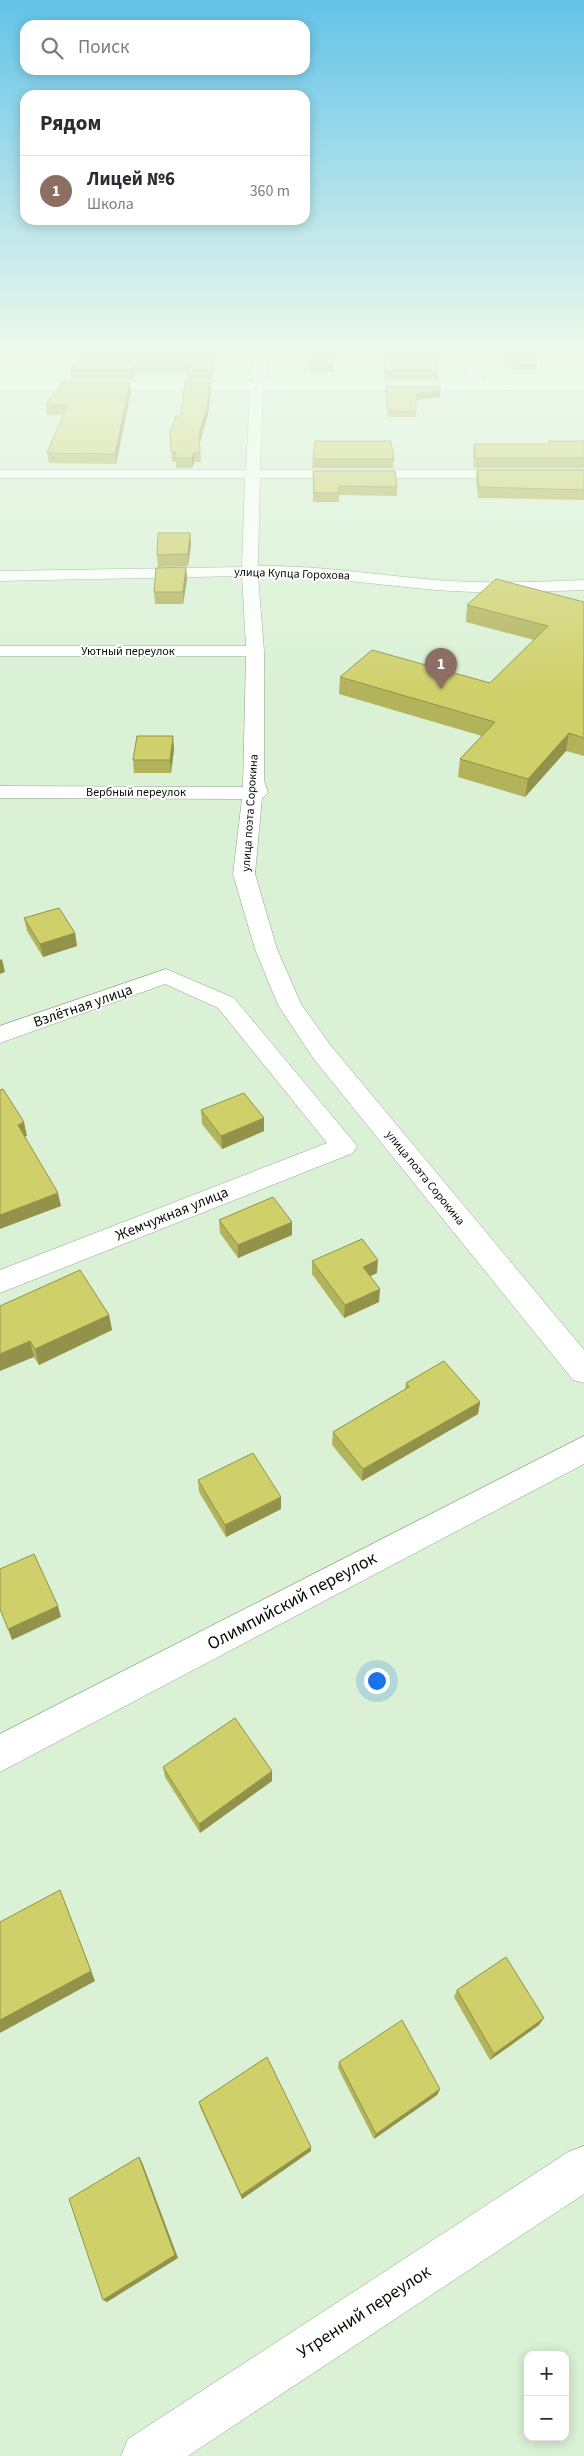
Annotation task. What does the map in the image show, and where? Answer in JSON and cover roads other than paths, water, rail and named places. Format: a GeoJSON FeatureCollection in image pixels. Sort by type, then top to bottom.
{"type":"FeatureCollection","features":[{"type":"Feature","properties":{"kind":"street","name":"улица поэта Сорокина"},"geometry":{"type":"LineString","coordinates":[[252,464],[250,571],[255,651],[254,778],[244,874],[266,949],[290,1005],[322,1052],[584,1371]]}},
{"type":"Feature","properties":{"kind":"street"},"geometry":{"type":"LineString","coordinates":[[0,474],[584,474]]}},
{"type":"Feature","properties":{"kind":"street","name":"улица Купца Горохова"},"geometry":{"type":"LineString","coordinates":[[0,576],[250,571],[331,573],[437,585],[520,588],[584,584]]}},
{"type":"Feature","properties":{"kind":"street","name":"Уютный переулок"},"geometry":{"type":"LineString","coordinates":[[0,651],[255,651]]}},
{"type":"Feature","properties":{"kind":"street","name":"Вербный переулок"},"geometry":{"type":"LineString","coordinates":[[0,792],[258,792],[254,778]]}},
{"type":"Feature","properties":{"kind":"street","name":"Взлётная улица"},"geometry":{"type":"LineString","coordinates":[[0,1035],[166,976],[226,1003],[344,1146]]}},
{"type":"Feature","properties":{"kind":"street","name":"Жемчужная улица"},"geometry":{"type":"LineString","coordinates":[[0,1282],[344,1146]]}},
{"type":"Feature","properties":{"kind":"street","name":"Олимпийский переулок"},"geometry":{"type":"LineString","coordinates":[[0,1754],[584,1449]]}},
{"type":"Feature","properties":{"kind":"street","name":"Утренний переулок"},"geometry":{"type":"LineString","coordinates":[[145,2456],[584,2168]]}},
{"type":"Feature","properties":{"kind":"place","name":"Лицей №6"},"geometry":{"type":"Point","coordinates":[441,689]}}]}
